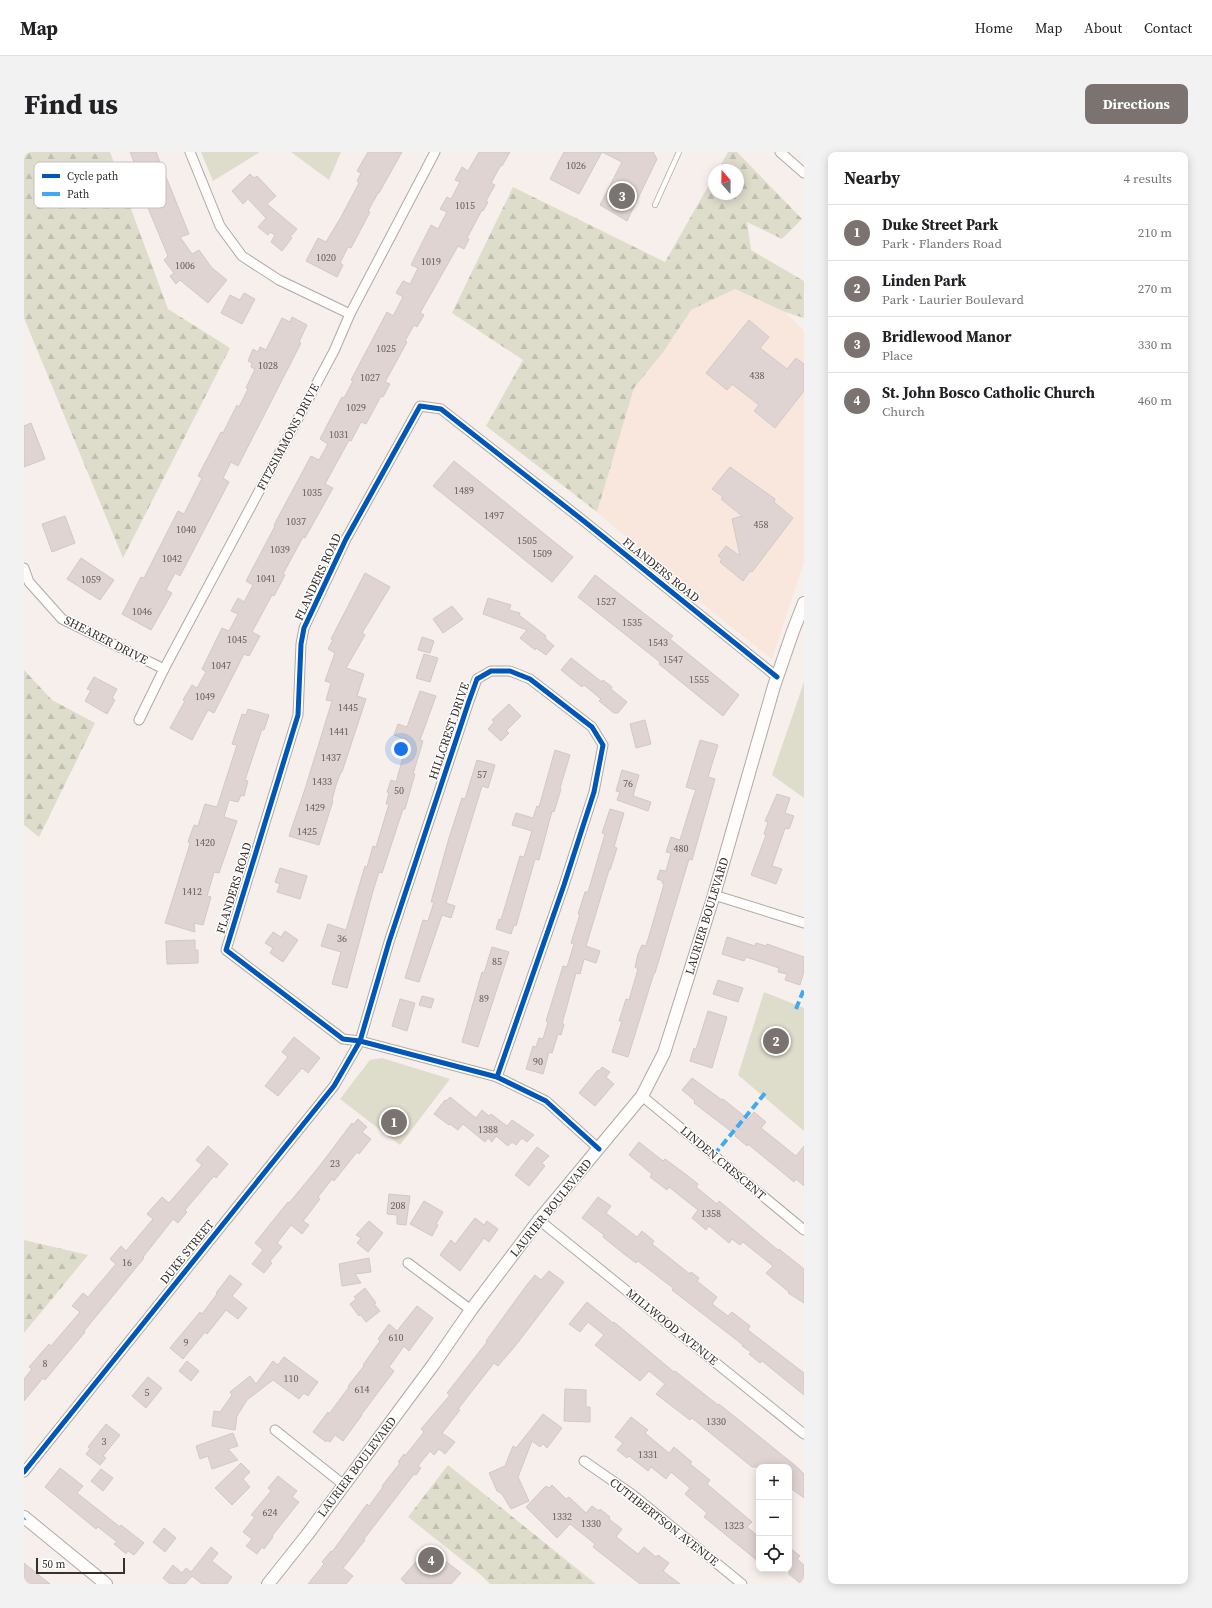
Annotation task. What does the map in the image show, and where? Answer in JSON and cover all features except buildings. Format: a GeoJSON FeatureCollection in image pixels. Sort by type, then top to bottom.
{"type":"FeatureCollection","features":[{"type":"Feature","properties":{"kind":"street"},"geometry":{"type":"LineString","coordinates":[[190,152],[220,226],[242,256],[279,280],[350,314]]}},
{"type":"Feature","properties":{"kind":"street","name":"FITZSIMMONS DRIVE"},"geometry":{"type":"LineString","coordinates":[[139,720],[164,669],[334,351],[350,314],[436,152]]}},
{"type":"Feature","properties":{"kind":"street"},"geometry":{"type":"LineString","coordinates":[[780,152],[804,173]]}},
{"type":"Feature","properties":{"kind":"street","name":"FLANDERS ROAD"},"geometry":{"type":"LineString","coordinates":[[599,1149],[546,1101],[497,1077],[360,1041],[343,1039],[226,950],[298,715],[301,644],[304,628],[346,540],[420,406],[441,409],[777,677]]}},
{"type":"Feature","properties":{"kind":"street","name":"SHEARER DRIVE"},"geometry":{"type":"LineString","coordinates":[[24,568],[29,582],[62,619],[164,669]]}},
{"type":"Feature","properties":{"kind":"street","name":"LAURIER BOULEVARD"},"geometry":{"type":"LineString","coordinates":[[268,1584],[307,1535],[434,1365],[471,1310],[539,1220],[642,1096],[664,1053],[714,894],[777,677],[804,603]]}},
{"type":"Feature","properties":{"kind":"street","name":"HILLCREST DRIVE"},"geometry":{"type":"LineString","coordinates":[[360,1041],[389,942],[468,701],[477,679],[491,671],[510,671],[530,679],[592,727],[603,745],[594,792],[564,885],[497,1077]]}},
{"type":"Feature","properties":{"kind":"street"},"geometry":{"type":"LineString","coordinates":[[714,894],[804,923]]}},
{"type":"Feature","properties":{"kind":"street","name":"DUKE STREET"},"geometry":{"type":"LineString","coordinates":[[24,1472],[334,1086],[360,1041]]}},
{"type":"Feature","properties":{"kind":"street","name":"LINDEN CRESCENT"},"geometry":{"type":"LineString","coordinates":[[642,1096],[804,1230]]}},
{"type":"Feature","properties":{"kind":"street","name":"MILLWOOD AVENUE"},"geometry":{"type":"LineString","coordinates":[[539,1220],[804,1434]]}},
{"type":"Feature","properties":{"kind":"street"},"geometry":{"type":"LineString","coordinates":[[408,1263],[471,1310]]}},
{"type":"Feature","properties":{"kind":"street"},"geometry":{"type":"LineString","coordinates":[[275,1430],[344,1485]]}},
{"type":"Feature","properties":{"kind":"street","name":"CUTHBERTSON AVENUE"},"geometry":{"type":"LineString","coordinates":[[584,1461],[633,1495],[742,1584]]}},
{"type":"Feature","properties":{"kind":"street"},"geometry":{"type":"LineString","coordinates":[[24,1517],[106,1584]]}},
{"type":"Feature","properties":{"kind":"lane"},"geometry":{"type":"LineString","coordinates":[[655,205],[679,152]]}},
{"type":"Feature","properties":{"kind":"shaded area"},"geometry":{"type":"Polygon","coordinates":[[[735,289],[785,312],[804,331],[804,561],[772,659],[706,607],[597,512],[634,388],[664,351],[691,310],[735,289]]]}},
{"type":"Feature","properties":{"kind":"green space"},"geometry":{"type":"Polygon","coordinates":[[[24,152],[110,152],[114,162],[34,162],[34,208],[131,208],[168,309],[230,348],[123,558],[24,318],[24,152]]]}},
{"type":"Feature","properties":{"kind":"green space"},"geometry":{"type":"Polygon","coordinates":[[[201,152],[260,152],[213,181],[201,152]]]}},
{"type":"Feature","properties":{"kind":"green space"},"geometry":{"type":"Polygon","coordinates":[[[291,152],[341,152],[329,180],[291,152]]]}},
{"type":"Feature","properties":{"kind":"green space"},"geometry":{"type":"Polygon","coordinates":[[[728,152],[737,152],[802,219],[782,239],[747,222],[751,250],[804,281],[804,318],[785,312],[735,289],[691,310],[664,351],[634,388],[597,512],[486,426],[523,360],[452,313],[513,187],[665,262],[708,187],[708,200],[744,200],[744,164],[721,164],[728,152]]]}},
{"type":"Feature","properties":{"kind":"green space"},"geometry":{"type":"Polygon","coordinates":[[[24,670],[52,700],[95,723],[39,837],[24,825],[24,670]]]}},
{"type":"Feature","properties":{"kind":"green space"},"geometry":{"type":"Polygon","coordinates":[[[804,682],[804,798],[772,775],[804,682]]]}},
{"type":"Feature","properties":{"kind":"green space"},"geometry":{"type":"Polygon","coordinates":[[[764,992],[804,1008],[804,1131],[738,1075],[764,992]]]}},
{"type":"Feature","properties":{"kind":"green space"},"geometry":{"type":"Polygon","coordinates":[[[382,1058],[450,1079],[400,1145],[340,1099],[370,1060],[382,1058]]]}},
{"type":"Feature","properties":{"kind":"green space"},"geometry":{"type":"Polygon","coordinates":[[[24,1240],[88,1255],[24,1333],[24,1240]]]}},
{"type":"Feature","properties":{"kind":"green space"},"geometry":{"type":"Polygon","coordinates":[[[448,1465],[596,1584],[490,1584],[481,1575],[408,1517],[448,1465]]]}},
{"type":"Feature","properties":{"kind":"marked path"},"geometry":{"type":"LineString","coordinates":[[796,1009],[804,989]]}},
{"type":"Feature","properties":{"kind":"marked path"},"geometry":{"type":"LineString","coordinates":[[714,1155],[766,1092]]}},
{"type":"Feature","properties":{"kind":"cycle path"},"geometry":{"type":"LineString","coordinates":[[599,1149],[546,1101],[497,1077],[360,1041],[343,1039],[226,950],[298,715],[301,644],[304,628],[346,539],[420,406],[441,409],[585,522],[777,677]]}},
{"type":"Feature","properties":{"kind":"cycle path"},"geometry":{"type":"LineString","coordinates":[[24,1472],[334,1086],[360,1041],[389,942],[477,679],[491,671],[510,671],[530,679],[592,727],[603,745],[594,792],[564,885],[497,1077]]}},
{"type":"Feature","properties":{"kind":"place","name":"Bridlewood Manor"},"geometry":{"type":"Point","coordinates":[622,196]}},
{"type":"Feature","properties":{"kind":"place","name":"Linden Park"},"geometry":{"type":"Point","coordinates":[776,1041]}},
{"type":"Feature","properties":{"kind":"place","name":"Duke Street Park"},"geometry":{"type":"Point","coordinates":[394,1122]}},
{"type":"Feature","properties":{"kind":"place","name":"St. John Bosco Catholic Church"},"geometry":{"type":"Point","coordinates":[431,1560]}}]}
